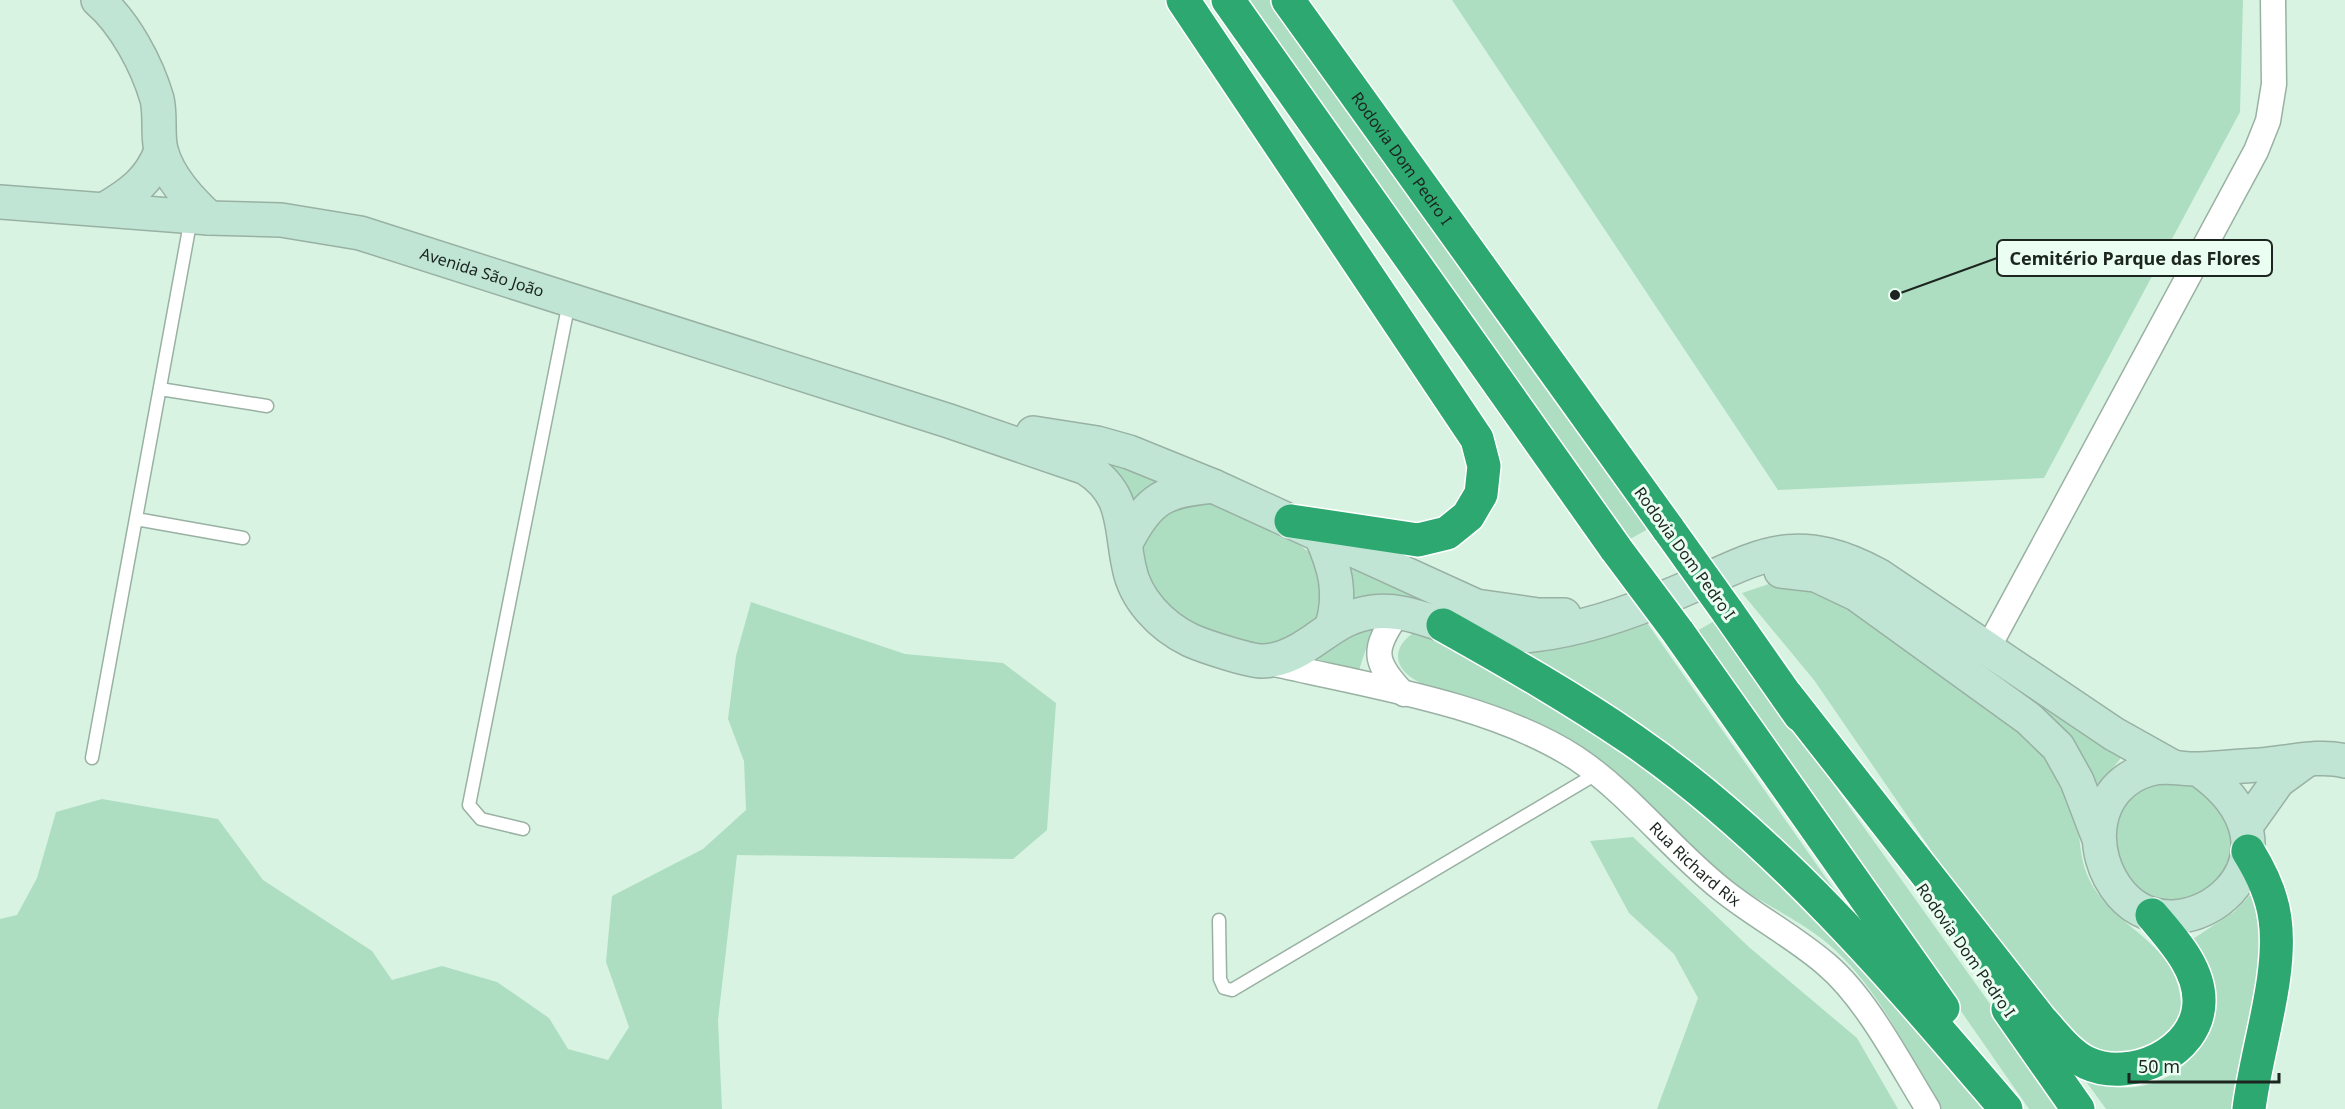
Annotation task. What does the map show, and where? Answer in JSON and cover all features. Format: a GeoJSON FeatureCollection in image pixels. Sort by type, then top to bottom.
{"type":"FeatureCollection","features":[{"type":"Feature","properties":{"kind":"highway"},"geometry":{"type":"LineString","coordinates":[[1183,0],[1477,439],[1484,466],[1481,494],[1468,516],[1447,533],[1418,540],[1291,522]]}},
{"type":"Feature","properties":{"kind":"highway"},"geometry":{"type":"LineString","coordinates":[[1228,0],[2015,1109]]}},
{"type":"Feature","properties":{"kind":"highway","name":"Rodovia Dom Pedro I"},"geometry":{"type":"LineString","coordinates":[[1288,0],[1727,611],[2078,1109]]}},
{"type":"Feature","properties":{"kind":"highway"},"geometry":{"type":"LineString","coordinates":[[1443,625],[1543,682],[1634,741],[1717,806],[1788,871],[1864,947],[2006,1109]]}},
{"type":"Feature","properties":{"kind":"highway"},"geometry":{"type":"LineString","coordinates":[[1787,696],[2040,1019],[2062,1043],[2088,1063],[2112,1068],[2135,1068],[2157,1061],[2177,1048],[2192,1027],[2199,1003],[2194,976],[2179,948],[2152,915]]}},
{"type":"Feature","properties":{"kind":"highway"},"geometry":{"type":"LineString","coordinates":[[2247,838],[2263,876],[2275,919],[2271,988],[2249,1109]]}},
{"type":"Feature","properties":{"kind":"main road"},"geometry":{"type":"LineString","coordinates":[[104,3],[135,48],[157,100],[161,151],[200,217]]}},
{"type":"Feature","properties":{"kind":"main road"},"geometry":{"type":"LineString","coordinates":[[105,209],[144,182],[155,166],[161,151]]}},
{"type":"Feature","properties":{"kind":"main road","name":"Avenida São João"},"geometry":{"type":"LineString","coordinates":[[0,202],[200,217],[281,220],[360,233],[569,302],[949,421]]}},
{"type":"Feature","properties":{"kind":"main road"},"geometry":{"type":"LineString","coordinates":[[949,421],[1097,443],[1129,452],[1213,486],[1476,606],[1538,615],[1629,611]]}},
{"type":"Feature","properties":{"kind":"main road"},"geometry":{"type":"LineString","coordinates":[[949,421],[1086,468],[1099,476],[1117,504],[1127,541],[1128,566],[1133,582],[1150,609],[1163,623],[1192,641],[1262,661],[1292,654],[1332,626],[1363,614],[1399,612],[1490,636],[1524,637],[1560,632],[1629,611],[1677,593],[1748,560],[1775,552],[1804,550],[1856,563],[1988,648],[2114,734],[2186,768],[2226,791],[2237,804],[2247,838]]}},
{"type":"Feature","properties":{"kind":"main road"},"geometry":{"type":"LineString","coordinates":[[1127,541],[1139,518],[1163,496],[1179,490],[1213,486]]}},
{"type":"Feature","properties":{"kind":"main road"},"geometry":{"type":"LineString","coordinates":[[1321,536],[1338,588],[1338,606],[1332,626]]}},
{"type":"Feature","properties":{"kind":"main road"},"geometry":{"type":"LineString","coordinates":[[1677,593],[1772,571],[1816,575],[1856,594],[2029,719],[2058,747],[2077,781],[2098,836],[2101,860],[2109,879],[2127,900],[2152,915],[2181,916],[2206,910],[2226,896],[2241,875],[2247,838],[2278,781],[2331,756]]}},
{"type":"Feature","properties":{"kind":"main road"},"geometry":{"type":"LineString","coordinates":[[2098,836],[2102,814],[2113,794],[2130,778],[2150,769],[2331,756]]}},
{"type":"Feature","properties":{"kind":"street"},"geometry":{"type":"LineString","coordinates":[[1988,648],[2256,151],[2268,121],[2274,84],[2273,0]]}},
{"type":"Feature","properties":{"kind":"street"},"geometry":{"type":"LineString","coordinates":[[1399,612],[1382,637],[1378,654],[1384,674],[1404,694]]}},
{"type":"Feature","properties":{"kind":"street","name":"Rua Richard Rix"},"geometry":{"type":"LineString","coordinates":[[1262,661],[1456,707],[1518,729],[1575,758],[1624,796],[1674,848],[1722,890],[1828,966],[1867,1012],[1928,1109]]}},
{"type":"Feature","properties":{"kind":"lane"},"geometry":{"type":"LineString","coordinates":[[92,758],[160,389],[200,217]]}},
{"type":"Feature","properties":{"kind":"lane"},"geometry":{"type":"LineString","coordinates":[[523,829],[481,819],[469,805],[569,302]]}},
{"type":"Feature","properties":{"kind":"lane"},"geometry":{"type":"LineString","coordinates":[[160,389],[267,406]]}},
{"type":"Feature","properties":{"kind":"lane"},"geometry":{"type":"LineString","coordinates":[[136,519],[243,538]]}},
{"type":"Feature","properties":{"kind":"lane"},"geometry":{"type":"LineString","coordinates":[[1219,920],[1221,980],[1224,988],[1232,990],[1596,774]]}},
{"type":"Feature","properties":{"kind":"green space"},"geometry":{"type":"Polygon","coordinates":[[[1241,0],[1276,0],[1650,528],[1630,539],[1241,0]]]}},
{"type":"Feature","properties":{"kind":"green space"},"geometry":{"type":"Polygon","coordinates":[[[1452,0],[2243,0],[2240,112],[2044,478],[1778,490],[1452,0]]]}},
{"type":"Feature","properties":{"kind":"green space"},"geometry":{"type":"Polygon","coordinates":[[[1085,449],[1166,478],[1131,510],[1085,449]]]}},
{"type":"Feature","properties":{"kind":"green space"},"geometry":{"type":"Polygon","coordinates":[[[1199,501],[1211,504],[1298,543],[1312,555],[1321,570],[1321,614],[1312,626],[1284,644],[1248,646],[1174,619],[1146,576],[1141,546],[1158,516],[1199,501]]]}},
{"type":"Feature","properties":{"kind":"green space"},"geometry":{"type":"Polygon","coordinates":[[[1338,554],[1457,609],[1351,602],[1338,554]]]}},
{"type":"Feature","properties":{"kind":"green space"},"geometry":{"type":"Polygon","coordinates":[[[1828,566],[2125,753],[2098,786],[2088,766],[2062,731],[1828,566]]]}},
{"type":"Feature","properties":{"kind":"green space"},"geometry":{"type":"Polygon","coordinates":[[[1788,583],[1824,589],[2018,729],[2038,749],[2069,796],[2090,881],[2114,912],[2158,951],[2170,966],[2178,984],[2181,1005],[2178,1026],[2168,1039],[2138,1058],[2096,1052],[2076,1040],[1981,923],[1814,680],[1742,593],[1769,584],[1788,583]]]}},
{"type":"Feature","properties":{"kind":"green space"},"geometry":{"type":"Polygon","coordinates":[[[751,602],[905,654],[1003,663],[1056,703],[1047,830],[1013,859],[737,855],[718,1020],[722,1109],[0,1109],[0,919],[17,915],[37,878],[56,812],[102,799],[218,819],[263,880],[372,951],[392,980],[442,966],[497,982],[549,1018],[568,1049],[608,1060],[629,1027],[606,962],[612,896],[703,849],[746,810],[744,761],[728,719],[736,656],[751,602]]]}},
{"type":"Feature","properties":{"kind":"green space"},"geometry":{"type":"Polygon","coordinates":[[[1645,620],[1857,922],[1512,649],[1645,620]]]}},
{"type":"Feature","properties":{"kind":"green space"},"geometry":{"type":"Polygon","coordinates":[[[1716,620],[2065,1109],[2029,1109],[1697,631],[1716,620]]]}},
{"type":"Feature","properties":{"kind":"green space"},"geometry":{"type":"Polygon","coordinates":[[[1375,621],[1359,670],[1309,657],[1375,621]]]}},
{"type":"Feature","properties":{"kind":"green space"},"geometry":{"type":"Polygon","coordinates":[[[1415,632],[1427,632],[1566,708],[1789,878],[1986,1109],[1940,1109],[1894,1025],[1852,967],[1821,938],[1744,891],[1715,869],[1639,792],[1606,764],[1565,739],[1518,716],[1494,706],[1431,688],[1412,678],[1401,667],[1398,654],[1403,642],[1415,632]]]}},
{"type":"Feature","properties":{"kind":"green space"},"geometry":{"type":"Polygon","coordinates":[[[2172,782],[2195,786],[2214,799],[2227,818],[2231,841],[2227,864],[2214,883],[2195,896],[2172,900],[2149,896],[2130,883],[2117,864],[2113,841],[2117,818],[2130,799],[2149,786],[2172,782]]]}},
{"type":"Feature","properties":{"kind":"green space"},"geometry":{"type":"Polygon","coordinates":[[[1633,837],[1750,948],[1857,1038],[1898,1109],[1657,1109],[1698,998],[1674,954],[1629,913],[1590,841],[1633,837]]]}},
{"type":"Feature","properties":{"kind":"green space"},"geometry":{"type":"Polygon","coordinates":[[[2251,894],[2260,908],[2267,932],[2240,1109],[2106,1109],[2085,1080],[2117,1087],[2145,1085],[2170,1075],[2191,1058],[2199,1047],[2212,1020],[2215,995],[2204,959],[2193,939],[2235,911],[2251,894]]]}},
{"type":"Feature","properties":{"kind":"place","name":"Cemitério Parque das Flores"},"geometry":{"type":"Point","coordinates":[1895,295]}}]}
